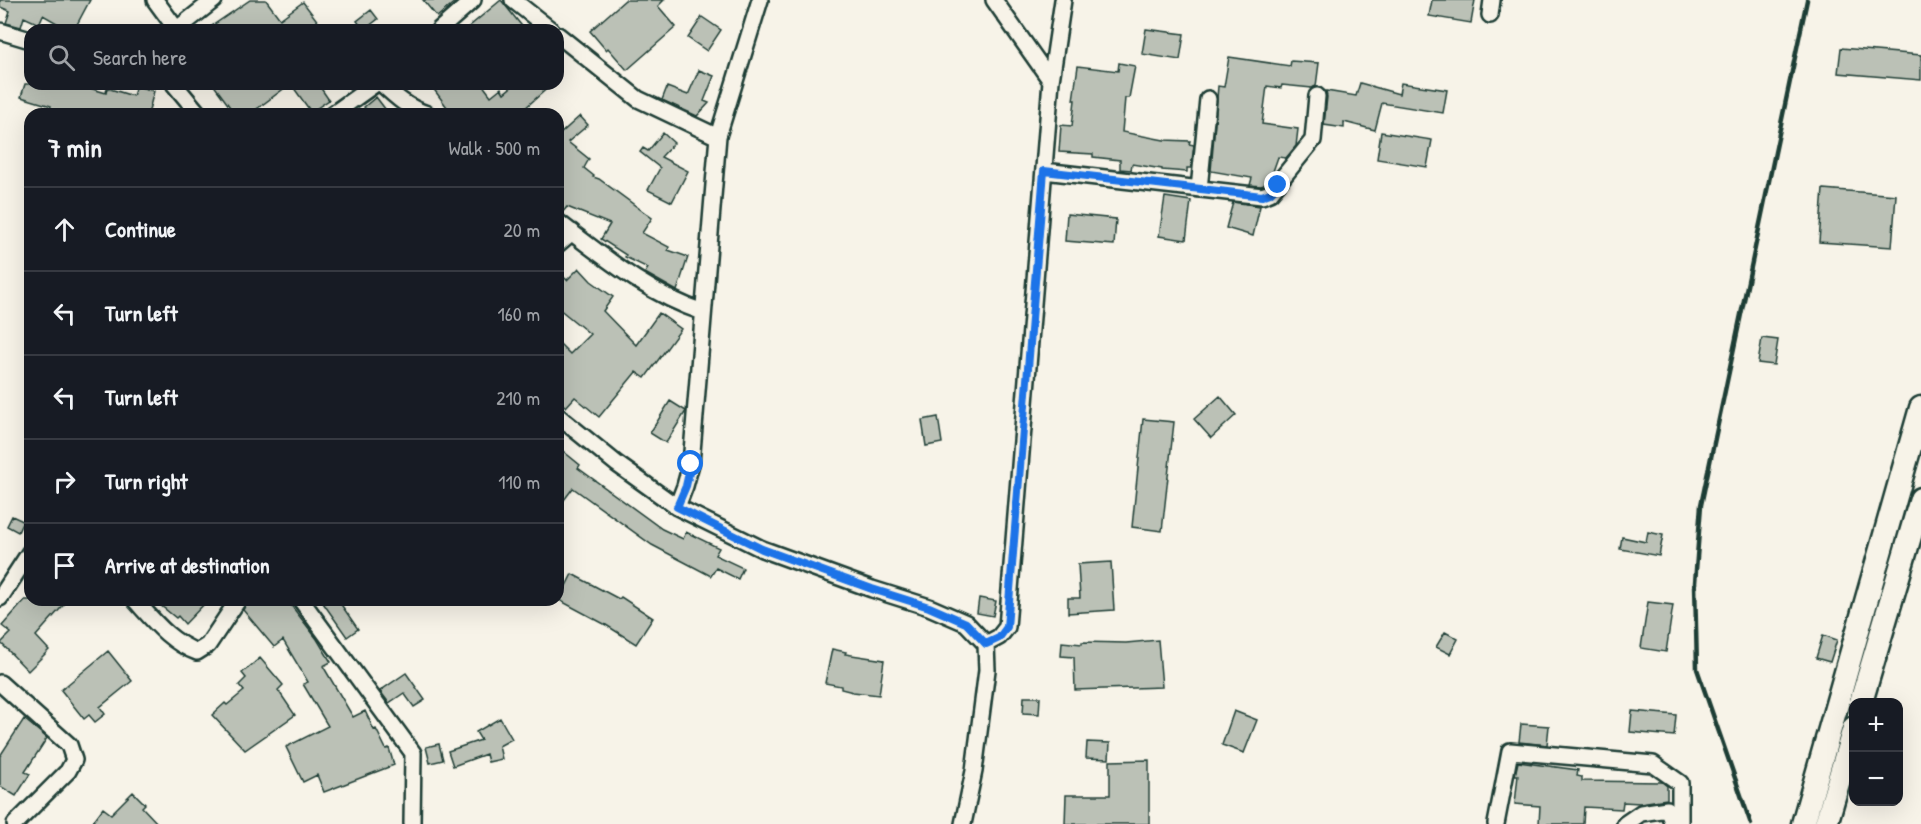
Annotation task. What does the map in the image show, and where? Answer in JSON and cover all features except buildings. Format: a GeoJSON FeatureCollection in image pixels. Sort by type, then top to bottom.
{"type":"FeatureCollection","features":[{"type":"Feature","properties":{"kind":"highway"},"geometry":{"type":"LineString","coordinates":[[1803,824],[1921,408]]}},
{"type":"Feature","properties":{"kind":"highway"},"geometry":{"type":"LineString","coordinates":[[1862,698],[1921,499]]}},
{"type":"Feature","properties":{"kind":"highway"},"geometry":{"type":"LineString","coordinates":[[1826,824],[1849,745]]}},
{"type":"Feature","properties":{"kind":"street"},"geometry":{"type":"LineString","coordinates":[[155,0],[173,24]]}},
{"type":"Feature","properties":{"kind":"street"},"geometry":{"type":"LineString","coordinates":[[184,24],[214,0]]}},
{"type":"Feature","properties":{"kind":"street"},"geometry":{"type":"LineString","coordinates":[[446,24],[473,0]]}},
{"type":"Feature","properties":{"kind":"street"},"geometry":{"type":"LineString","coordinates":[[513,0],[543,24]]}},
{"type":"Feature","properties":{"kind":"street"},"geometry":{"type":"LineString","coordinates":[[677,507],[686,486],[691,464],[718,137],[760,0]]}},
{"type":"Feature","properties":{"kind":"street"},"geometry":{"type":"LineString","coordinates":[[994,0],[1051,81]]}},
{"type":"Feature","properties":{"kind":"street"},"geometry":{"type":"LineString","coordinates":[[986,644],[999,638],[1007,627],[1051,81],[1063,0]]}},
{"type":"Feature","properties":{"kind":"street"},"geometry":{"type":"LineString","coordinates":[[0,31],[24,38]]}},
{"type":"Feature","properties":{"kind":"street"},"geometry":{"type":"LineString","coordinates":[[564,40],[638,99],[718,137]]}},
{"type":"Feature","properties":{"kind":"street"},"geometry":{"type":"LineString","coordinates":[[179,90],[194,108]]}},
{"type":"Feature","properties":{"kind":"street"},"geometry":{"type":"LineString","coordinates":[[341,108],[367,90]]}},
{"type":"Feature","properties":{"kind":"street"},"geometry":{"type":"LineString","coordinates":[[388,90],[412,108]]}},
{"type":"Feature","properties":{"kind":"street"},"geometry":{"type":"LineString","coordinates":[[1044,171],[1262,196],[1270,193],[1313,141],[1317,96]]}},
{"type":"Feature","properties":{"kind":"street"},"geometry":{"type":"LineString","coordinates":[[1199,189],[1208,99]]}},
{"type":"Feature","properties":{"kind":"street"},"geometry":{"type":"LineString","coordinates":[[564,226],[635,280],[679,304],[703,312]]}},
{"type":"Feature","properties":{"kind":"street"},"geometry":{"type":"LineString","coordinates":[[564,239],[572,232]]}},
{"type":"Feature","properties":{"kind":"street"},"geometry":{"type":"LineString","coordinates":[[564,421],[617,464],[677,507],[762,549],[929,607],[966,623],[986,644],[987,670],[974,771],[963,824]]}},
{"type":"Feature","properties":{"kind":"street"},"geometry":{"type":"LineString","coordinates":[[0,598],[24,561]]}},
{"type":"Feature","properties":{"kind":"street"},"geometry":{"type":"LineString","coordinates":[[140,606],[164,632],[184,647],[197,652],[208,645],[234,606]]}},
{"type":"Feature","properties":{"kind":"street"},"geometry":{"type":"LineString","coordinates":[[305,606],[413,753],[412,824]]}},
{"type":"Feature","properties":{"kind":"street"},"geometry":{"type":"LineString","coordinates":[[0,682],[69,745],[74,760],[68,771],[15,824]]}},
{"type":"Feature","properties":{"kind":"street"},"geometry":{"type":"LineString","coordinates":[[1496,824],[1510,751],[1653,764],[1680,783],[1680,824]]}},
{"type":"Feature","properties":{"kind":"street"},"geometry":{"type":"LineString","coordinates":[[1625,824],[1641,813],[1666,809],[1673,824]]}},
{"type":"Feature","properties":{"kind":"railway"},"geometry":{"type":"LineString","coordinates":[[1751,824],[1697,669],[1695,583],[1701,505],[1807,0]]}},
{"type":"Feature","properties":{"kind":"route"},"geometry":{"type":"LineString","coordinates":[[691,464],[686,486],[677,507],[762,549],[929,607],[966,623],[986,644],[999,638],[1007,627],[1044,171],[1262,196],[1270,193],[1278,185]]}}]}
